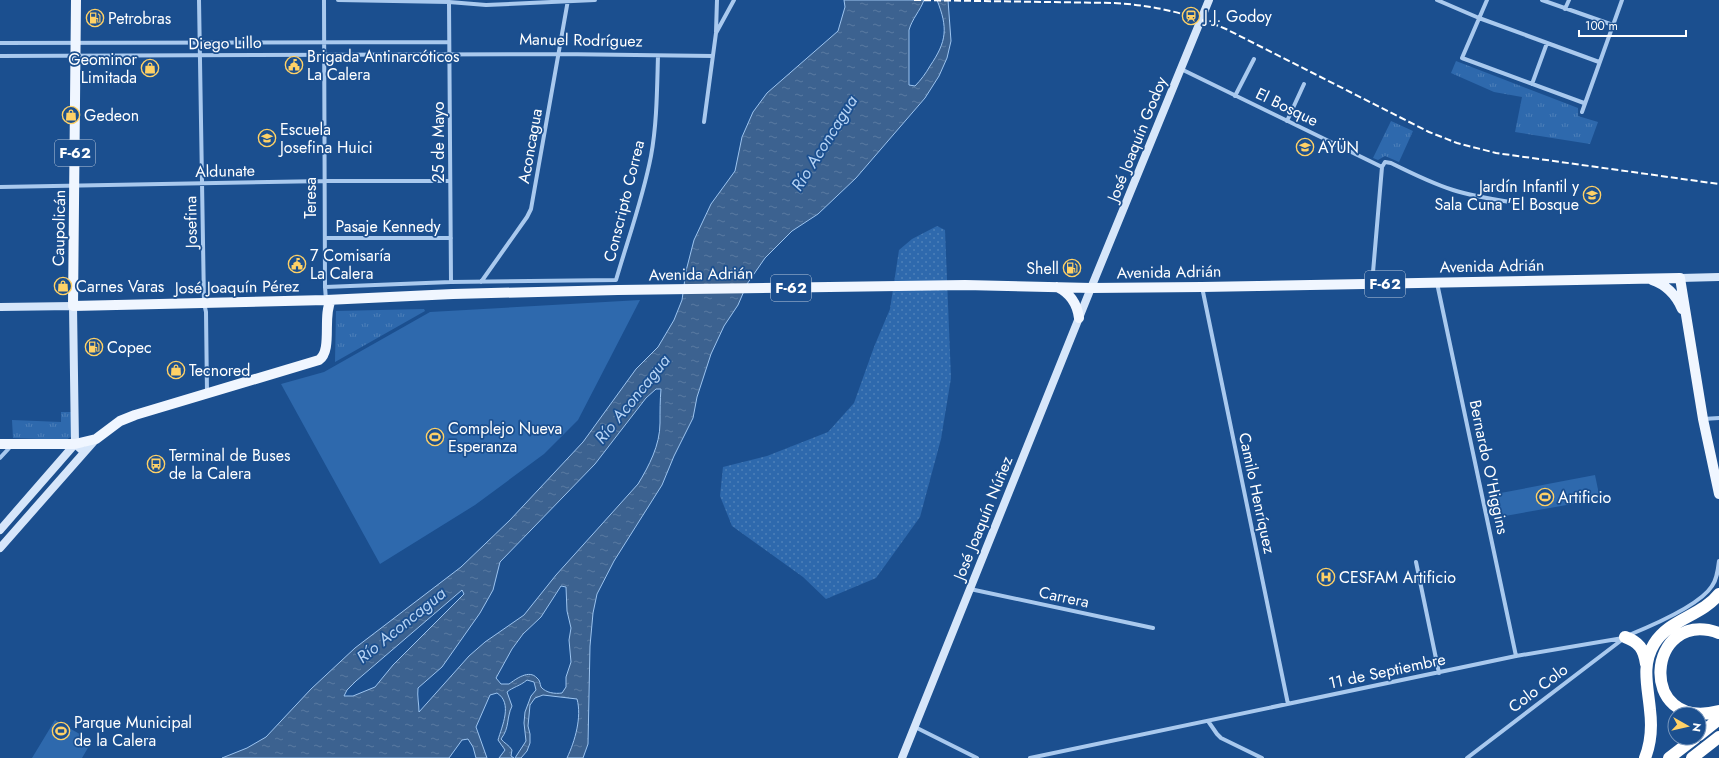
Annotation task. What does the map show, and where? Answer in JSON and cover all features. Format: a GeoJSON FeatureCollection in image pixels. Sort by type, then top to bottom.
{"type":"FeatureCollection","features":[{"type":"Feature","properties":{"kind":"highway"},"geometry":{"type":"LineString","coordinates":[[1646,665],[1651,649],[1662,633],[1705,606],[1719,594]]}},
{"type":"Feature","properties":{"kind":"highway"},"geometry":{"type":"LineString","coordinates":[[1719,633],[1710,630],[1697,630],[1687,632],[1678,637],[1670,644],[1664,654],[1660,671],[1663,690],[1676,705],[1686,711],[1696,714],[1708,714],[1719,711]]}},
{"type":"Feature","properties":{"kind":"highway"},"geometry":{"type":"LineString","coordinates":[[1625,637],[1633,640],[1642,647],[1646,665],[1646,682],[1652,723],[1649,746],[1645,758]]}},
{"type":"Feature","properties":{"kind":"highway"},"geometry":{"type":"LineString","coordinates":[[1707,729],[1719,719]]}},
{"type":"Feature","properties":{"kind":"highway"},"geometry":{"type":"LineString","coordinates":[[1692,758],[1719,737]]}},
{"type":"Feature","properties":{"kind":"highway"},"geometry":{"type":"LineString","coordinates":[[1669,758],[1685,746]]}},
{"type":"Feature","properties":{"kind":"highway"},"geometry":{"type":"LineString","coordinates":[[1697,758],[1706,747]]}},
{"type":"Feature","properties":{"kind":"main road","name":"Caupolicán"},"geometry":{"type":"LineString","coordinates":[[73,306],[76,0]]}},
{"type":"Feature","properties":{"kind":"main road"},"geometry":{"type":"LineString","coordinates":[[1646,278],[1664,285],[1673,293],[1687,321]]}},
{"type":"Feature","properties":{"kind":"main road","name":"Avenida Adrián"},"geometry":{"type":"LineString","coordinates":[[617,285],[1091,288],[1680,278]]}},
{"type":"Feature","properties":{"kind":"main road"},"geometry":{"type":"LineString","coordinates":[[1680,278],[1703,419],[1716,468],[1719,494]]}},
{"type":"Feature","properties":{"kind":"main road","name":"José Joaquín Pérez"},"geometry":{"type":"LineString","coordinates":[[73,306],[329,300],[617,285]]}},
{"type":"Feature","properties":{"kind":"main road"},"geometry":{"type":"LineString","coordinates":[[1057,287],[1066,292],[1073,300],[1079,318]]}},
{"type":"Feature","properties":{"kind":"main road"},"geometry":{"type":"LineString","coordinates":[[304,300],[321,306],[327,311]]}},
{"type":"Feature","properties":{"kind":"main road","name":"Teresa"},"geometry":{"type":"LineString","coordinates":[[207,395],[323,358],[326,351],[327,311],[329,300]]}},
{"type":"Feature","properties":{"kind":"main road"},"geometry":{"type":"LineString","coordinates":[[0,444],[75,444],[96,439],[120,421],[135,415],[207,395]]}},
{"type":"Feature","properties":{"kind":"street","name":"Josefina"},"geometry":{"type":"LineString","coordinates":[[199,0],[207,395]]}},
{"type":"Feature","properties":{"kind":"street","name":"Teresa"},"geometry":{"type":"LineString","coordinates":[[324,0],[325,287],[329,300]]}},
{"type":"Feature","properties":{"kind":"street"},"geometry":{"type":"LineString","coordinates":[[338,0],[449,2],[486,5],[520,1],[595,0]]}},
{"type":"Feature","properties":{"kind":"street","name":"Aconcagua"},"geometry":{"type":"LineString","coordinates":[[481,282],[527,217],[531,209],[568,0]]}},
{"type":"Feature","properties":{"kind":"street"},"geometry":{"type":"LineString","coordinates":[[704,122],[716,33],[717,0]]}},
{"type":"Feature","properties":{"kind":"street"},"geometry":{"type":"LineString","coordinates":[[716,33],[734,0]]}},
{"type":"Feature","properties":{"kind":"street","name":"José Joaquín Godoy"},"geometry":{"type":"LineString","coordinates":[[1091,288],[1209,0]]}},
{"type":"Feature","properties":{"kind":"street"},"geometry":{"type":"LineString","coordinates":[[1437,0],[1479,18],[1599,62]]}},
{"type":"Feature","properties":{"kind":"street"},"geometry":{"type":"LineString","coordinates":[[1487,0],[1462,58],[1584,103]]}},
{"type":"Feature","properties":{"kind":"street"},"geometry":{"type":"LineString","coordinates":[[1542,0],[1613,25]]}},
{"type":"Feature","properties":{"kind":"street"},"geometry":{"type":"LineString","coordinates":[[1566,9],[1569,0]]}},
{"type":"Feature","properties":{"kind":"street"},"geometry":{"type":"LineString","coordinates":[[1582,112],[1622,0]]}},
{"type":"Feature","properties":{"kind":"street","name":"25 de Mayo"},"geometry":{"type":"LineString","coordinates":[[449,2],[450,282]]}},
{"type":"Feature","properties":{"kind":"street","name":"Diego Lillo"},"geometry":{"type":"LineString","coordinates":[[0,44],[449,42]]}},
{"type":"Feature","properties":{"kind":"street"},"geometry":{"type":"LineString","coordinates":[[1532,84],[1547,43]]}},
{"type":"Feature","properties":{"kind":"street","name":"Diego Lillo"},"geometry":{"type":"LineString","coordinates":[[0,56],[449,54]]}},
{"type":"Feature","properties":{"kind":"street","name":"Manuel Rodríguez"},"geometry":{"type":"LineString","coordinates":[[449,54],[713,56]]}},
{"type":"Feature","properties":{"kind":"street","name":"Conscripto Correa"},"geometry":{"type":"LineString","coordinates":[[617,285],[651,157],[657,103],[658,56]]}},
{"type":"Feature","properties":{"kind":"street"},"geometry":{"type":"LineString","coordinates":[[1235,96],[1254,59]]}},
{"type":"Feature","properties":{"kind":"street","name":"El Bosque"},"geometry":{"type":"LineString","coordinates":[[1181,69],[1382,167],[1383,164],[1389,162],[1428,181],[1453,190],[1479,197],[1510,202]]}},
{"type":"Feature","properties":{"kind":"street"},"geometry":{"type":"LineString","coordinates":[[1287,121],[1304,84]]}},
{"type":"Feature","properties":{"kind":"street"},"geometry":{"type":"LineString","coordinates":[[1372,284],[1382,167]]}},
{"type":"Feature","properties":{"kind":"street","name":"Aldunate"},"geometry":{"type":"LineString","coordinates":[[0,187],[325,181],[450,181]]}},
{"type":"Feature","properties":{"kind":"street","name":"Pasaje Kennedy"},"geometry":{"type":"LineString","coordinates":[[325,238],[450,238]]}},
{"type":"Feature","properties":{"kind":"street","name":"Avenida Adrián"},"geometry":{"type":"LineString","coordinates":[[1680,278],[1719,277]]}},
{"type":"Feature","properties":{"kind":"street"},"geometry":{"type":"LineString","coordinates":[[325,287],[450,282],[617,285]]}},
{"type":"Feature","properties":{"kind":"street","name":"Bernardo O'Higgins"},"geometry":{"type":"LineString","coordinates":[[1437,282],[1516,656]]}},
{"type":"Feature","properties":{"kind":"street","name":"Camilo Henríquez"},"geometry":{"type":"LineString","coordinates":[[1202,286],[1288,704]]}},
{"type":"Feature","properties":{"kind":"street","name":"José Joaquín Núñez"},"geometry":{"type":"LineString","coordinates":[[902,758],[1091,288]]}},
{"type":"Feature","properties":{"kind":"street","name":"José Joaquín Pérez"},"geometry":{"type":"LineString","coordinates":[[0,307],[73,306]]}},
{"type":"Feature","properties":{"kind":"street","name":"Caupolicán"},"geometry":{"type":"LineString","coordinates":[[73,306],[75,444]]}},
{"type":"Feature","properties":{"kind":"street"},"geometry":{"type":"LineString","coordinates":[[1703,419],[1719,418]]}},
{"type":"Feature","properties":{"kind":"street"},"geometry":{"type":"LineString","coordinates":[[0,548],[96,439]]}},
{"type":"Feature","properties":{"kind":"street"},"geometry":{"type":"LineString","coordinates":[[0,530],[75,444],[84,452]]}},
{"type":"Feature","properties":{"kind":"street"},"geometry":{"type":"LineString","coordinates":[[0,458],[12,445]]}},
{"type":"Feature","properties":{"kind":"street"},"geometry":{"type":"LineString","coordinates":[[1416,562],[1439,673]]}},
{"type":"Feature","properties":{"kind":"street","name":"11 de Septiembre"},"geometry":{"type":"LineString","coordinates":[[1030,758],[1516,656],[1625,637],[1664,620],[1705,593],[1714,583],[1719,562]]}},
{"type":"Feature","properties":{"kind":"street","name":"Carrera"},"geometry":{"type":"LineString","coordinates":[[969,589],[1153,628]]}},
{"type":"Feature","properties":{"kind":"street","name":"Colo Colo"},"geometry":{"type":"LineString","coordinates":[[1467,758],[1625,637]]}},
{"type":"Feature","properties":{"kind":"street"},"geometry":{"type":"LineString","coordinates":[[1208,721],[1221,738],[1262,758]]}},
{"type":"Feature","properties":{"kind":"street"},"geometry":{"type":"LineString","coordinates":[[914,727],[977,758]]}},
{"type":"Feature","properties":{"kind":"street"},"geometry":{"type":"LineString","coordinates":[[967,754],[970,758]]}},
{"type":"Feature","properties":{"kind":"green space"},"geometry":{"type":"Polygon","coordinates":[[[1456,61],[1578,108],[1578,116],[1598,122],[1590,144],[1515,132],[1522,97],[1494,92],[1451,73],[1456,61]]]}},
{"type":"Feature","properties":{"kind":"green space"},"geometry":{"type":"Polygon","coordinates":[[[1391,121],[1413,131],[1399,162],[1385,156],[1378,160],[1373,158],[1391,121]]]}},
{"type":"Feature","properties":{"kind":"green space"},"geometry":{"type":"Polygon","coordinates":[[[937,226],[945,230],[951,378],[941,439],[920,517],[876,578],[826,599],[803,577],[732,526],[720,496],[723,467],[767,456],[828,432],[854,403],[874,347],[890,309],[899,250],[912,239],[937,226]]]}},
{"type":"Feature","properties":{"kind":"green space","name":"Complejo Nueva Esperanza"},"geometry":{"type":"Polygon","coordinates":[[[640,300],[578,420],[544,454],[475,505],[380,564],[281,384],[324,372],[430,312],[640,300]]]}},
{"type":"Feature","properties":{"kind":"green space"},"geometry":{"type":"Polygon","coordinates":[[[424,309],[425,311],[335,362],[336,311],[424,309]]]}},
{"type":"Feature","properties":{"kind":"green space"},"geometry":{"type":"Polygon","coordinates":[[[61,412],[71,412],[72,436],[66,440],[13,438],[12,420],[61,422],[61,412]]]}},
{"type":"Feature","properties":{"kind":"green space","name":"Artificio"},"geometry":{"type":"Polygon","coordinates":[[[1595,475],[1600,499],[1494,518],[1490,495],[1595,475]]]}},
{"type":"Feature","properties":{"kind":"green space","name":"Parque Municipal de la Calera"},"geometry":{"type":"Polygon","coordinates":[[[55,720],[92,741],[82,758],[32,758],[55,720]]]}},
{"type":"Feature","properties":{"kind":"water","name":"Río Aconcagua"},"geometry":{"type":"Polygon","coordinates":[[[844,0],[924,0],[909,30],[909,85],[915,86],[936,57],[943,42],[943,19],[937,0],[948,0],[951,41],[947,58],[939,76],[925,98],[856,178],[818,214],[792,231],[765,258],[747,284],[738,305],[724,326],[711,354],[697,397],[693,418],[674,456],[662,485],[614,561],[597,594],[593,613],[590,646],[588,744],[583,758],[567,758],[577,729],[579,713],[577,699],[543,695],[535,698],[530,705],[528,726],[530,743],[527,751],[521,758],[515,758],[526,741],[524,723],[525,712],[531,696],[536,690],[534,682],[527,680],[507,692],[512,706],[506,731],[501,739],[512,750],[511,756],[514,758],[499,758],[505,750],[498,740],[504,722],[505,709],[502,697],[497,693],[490,695],[476,727],[487,758],[476,758],[473,747],[468,739],[462,740],[449,758],[222,758],[247,748],[266,737],[311,689],[355,648],[461,567],[510,520],[583,442],[636,369],[658,347],[674,320],[682,300],[686,271],[694,240],[711,204],[735,171],[742,137],[753,112],[767,93],[838,31],[845,7],[844,0]],[[656,389],[646,398],[595,464],[500,562],[493,590],[480,613],[442,667],[418,688],[419,712],[469,656],[485,642],[524,615],[556,575],[638,484],[650,463],[660,431],[661,389],[656,389]],[[561,586],[541,617],[523,634],[512,649],[496,678],[501,684],[509,684],[523,676],[530,674],[534,675],[538,679],[541,687],[545,691],[562,693],[566,687],[566,677],[571,662],[569,640],[571,628],[567,611],[566,587],[561,586]],[[462,590],[347,690],[344,696],[353,696],[375,687],[393,665],[464,594],[462,590]]]}},
{"type":"Feature","properties":{"kind":"railway"},"geometry":{"type":"LineString","coordinates":[[914,0],[1114,3],[1171,11],[1226,29],[1429,132],[1457,143],[1496,153],[1719,184]]}},
{"type":"Feature","properties":{"kind":"place","name":"J.J. Godoy"},"geometry":{"type":"Point","coordinates":[1191,16]}},
{"type":"Feature","properties":{"kind":"place","name":"Petrobras"},"geometry":{"type":"Point","coordinates":[95,18]}},
{"type":"Feature","properties":{"kind":"place","name":"Brigada Antinarcóticos La Calera"},"geometry":{"type":"Point","coordinates":[294,65]}},
{"type":"Feature","properties":{"kind":"place","name":"Geominor Limitada"},"geometry":{"type":"Point","coordinates":[150,68]}},
{"type":"Feature","properties":{"kind":"place","name":"Gedeon"},"geometry":{"type":"Point","coordinates":[71,115]}},
{"type":"Feature","properties":{"kind":"place","name":"Escuela Josefina Huici"},"geometry":{"type":"Point","coordinates":[267,138]}},
{"type":"Feature","properties":{"kind":"place","name":"AYÜN"},"geometry":{"type":"Point","coordinates":[1305,147]}},
{"type":"Feature","properties":{"kind":"place","name":"Jardín Infantil y Sala Cuna 'El Bosque"},"geometry":{"type":"Point","coordinates":[1592,195]}},
{"type":"Feature","properties":{"kind":"place","name":"7 Comisaría La Calera"},"geometry":{"type":"Point","coordinates":[297,264]}},
{"type":"Feature","properties":{"kind":"place","name":"Shell"},"geometry":{"type":"Point","coordinates":[1072,268]}},
{"type":"Feature","properties":{"kind":"place","name":"Carnes Varas"},"geometry":{"type":"Point","coordinates":[63,286]}},
{"type":"Feature","properties":{"kind":"place","name":"Copec"},"geometry":{"type":"Point","coordinates":[94,347]}},
{"type":"Feature","properties":{"kind":"place","name":"Tecnored"},"geometry":{"type":"Point","coordinates":[176,370]}},
{"type":"Feature","properties":{"kind":"place","name":"Complejo Nueva Esperanza"},"geometry":{"type":"Point","coordinates":[435,437]}},
{"type":"Feature","properties":{"kind":"place","name":"Terminal de Buses de la Calera"},"geometry":{"type":"Point","coordinates":[156,464]}},
{"type":"Feature","properties":{"kind":"place","name":"Artificio"},"geometry":{"type":"Point","coordinates":[1545,497]}},
{"type":"Feature","properties":{"kind":"place","name":"CESFAM Artificio"},"geometry":{"type":"Point","coordinates":[1326,577]}},
{"type":"Feature","properties":{"kind":"place","name":"Parque Municipal de la Calera"},"geometry":{"type":"Point","coordinates":[61,731]}}]}
